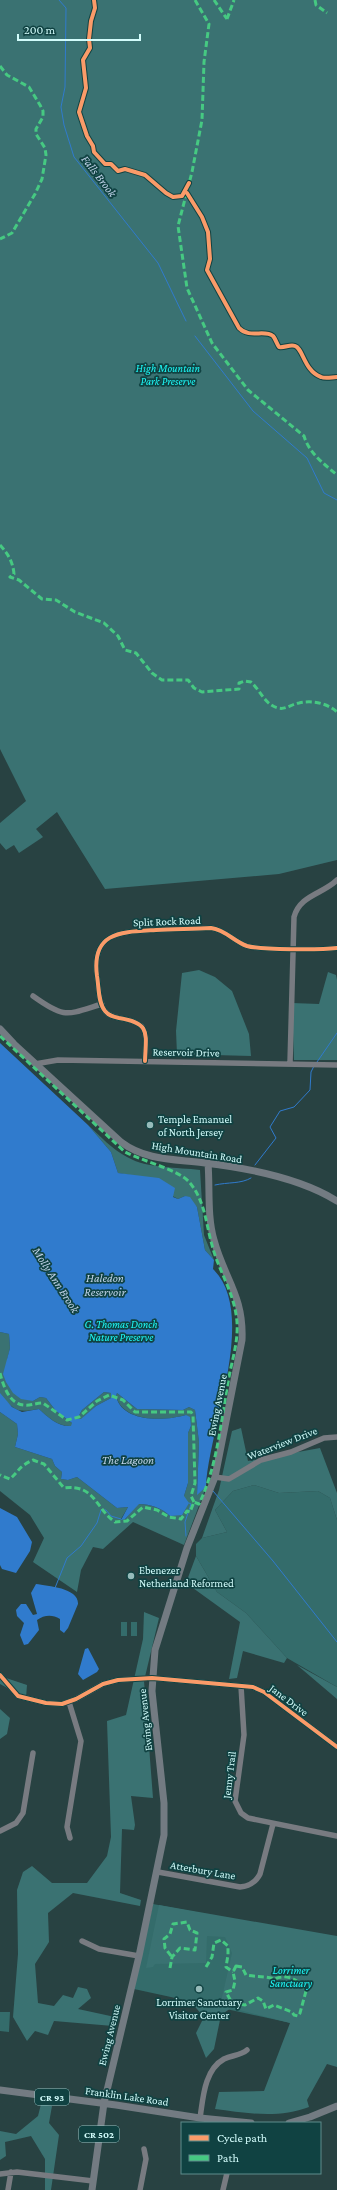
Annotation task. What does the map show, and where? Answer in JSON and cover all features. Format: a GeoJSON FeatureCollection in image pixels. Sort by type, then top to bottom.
{"type":"FeatureCollection","features":[{"type":"Feature","properties":{"kind":"main road","name":"High Mountain Road"},"geometry":{"type":"LineString","coordinates":[[0,1029],[35,1064],[121,1142],[133,1151],[157,1158],[208,1163],[298,1183],[337,1201]]}},
{"type":"Feature","properties":{"kind":"main road","name":"Ewing Avenue"},"geometry":{"type":"LineString","coordinates":[[92,2190],[104,2104],[158,1872],[164,1835],[165,1816],[152,1678],[158,1637],[188,1548],[215,1477],[242,1331],[237,1299],[213,1238],[208,1163]]}},
{"type":"Feature","properties":{"kind":"main road","name":"Franklin Lake Road"},"geometry":{"type":"LineString","coordinates":[[0,2090],[230,2122]]}},
{"type":"Feature","properties":{"kind":"main road"},"geometry":{"type":"LineString","coordinates":[[293,2122],[310,2118],[337,2106]]}},
{"type":"Feature","properties":{"kind":"street"},"geometry":{"type":"LineString","coordinates":[[290,1063],[294,917],[300,905],[309,897],[333,884],[337,880]]}},
{"type":"Feature","properties":{"kind":"street","name":"Split Rock Road"},"geometry":{"type":"LineString","coordinates":[[102,1004],[96,966],[97,957],[105,941],[120,932],[211,928],[223,931],[249,946],[337,948]]}},
{"type":"Feature","properties":{"kind":"street"},"geometry":{"type":"LineString","coordinates":[[34,996],[50,1009],[62,1012],[70,1013],[102,1004],[110,1015],[133,1020],[142,1027],[145,1033],[145,1061]]}},
{"type":"Feature","properties":{"kind":"street","name":"Reservoir Drive"},"geometry":{"type":"LineString","coordinates":[[35,1064],[58,1060],[337,1065]]}},
{"type":"Feature","properties":{"kind":"street","name":"Waterview Drive"},"geometry":{"type":"LineString","coordinates":[[215,1477],[229,1480],[261,1460],[296,1450],[324,1438],[337,1437]]}},
{"type":"Feature","properties":{"kind":"street"},"geometry":{"type":"LineString","coordinates":[[0,1675],[18,1696],[46,1703],[69,1702],[81,1741],[67,1827],[70,1838]]}},
{"type":"Feature","properties":{"kind":"street","name":"Jane Drive"},"geometry":{"type":"LineString","coordinates":[[69,1702],[110,1681],[152,1678],[253,1687],[264,1692],[337,1747]]}},
{"type":"Feature","properties":{"kind":"street","name":"Jenny Trail"},"geometry":{"type":"LineString","coordinates":[[241,1686],[244,1735],[240,1772],[235,1797],[236,1806],[244,1816],[272,1824],[337,1836]]}},
{"type":"Feature","properties":{"kind":"street"},"geometry":{"type":"LineString","coordinates":[[0,1831],[16,1823],[23,1813],[33,1753]]}},
{"type":"Feature","properties":{"kind":"street","name":"Atterbury Lane"},"geometry":{"type":"LineString","coordinates":[[158,1872],[240,1887],[249,1886],[256,1881],[260,1874],[272,1824]]}},
{"type":"Feature","properties":{"kind":"street"},"geometry":{"type":"LineString","coordinates":[[82,1941],[99,1949],[139,1956]]}},
{"type":"Feature","properties":{"kind":"street"},"geometry":{"type":"LineString","coordinates":[[200,2118],[207,2083],[212,2071],[224,2059],[238,2055],[247,2050]]}},
{"type":"Feature","properties":{"kind":"street"},"geometry":{"type":"LineString","coordinates":[[140,2190],[146,2159],[144,2149]]}},
{"type":"Feature","properties":{"kind":"street"},"geometry":{"type":"LineString","coordinates":[[0,2174],[10,2172],[93,2181]]}},
{"type":"Feature","properties":{"kind":"street"},"geometry":{"type":"LineString","coordinates":[[8,2190],[10,2172]]}},
{"type":"Feature","properties":{"kind":"street"},"geometry":{"type":"LineString","coordinates":[[223,2190],[227,2174]]}},
{"type":"Feature","properties":{"kind":"green space","name":"High Mountain Park Preserve"},"geometry":{"type":"Polygon","coordinates":[[[0,0],[337,0],[337,860],[279,874],[105,889],[57,812],[36,829],[43,837],[19,853],[14,845],[6,850],[0,843],[0,823],[26,801],[0,749],[0,0]]]}},
{"type":"Feature","properties":{"kind":"green space"},"geometry":{"type":"Polygon","coordinates":[[[199,970],[215,977],[232,991],[249,1034],[251,1056],[177,1054],[176,1031],[182,973],[199,970]]]}},
{"type":"Feature","properties":{"kind":"green space"},"geometry":{"type":"Polygon","coordinates":[[[328,972],[336,975],[337,980],[337,1060],[294,1060],[292,1003],[319,1004],[328,972]]]}},
{"type":"Feature","properties":{"kind":"green space"},"geometry":{"type":"Polygon","coordinates":[[[88,1125],[116,1150],[135,1161],[153,1166],[200,1170],[204,1235],[214,1260],[205,1250],[197,1207],[185,1196],[178,1199],[135,1176],[118,1173],[111,1152],[88,1125]]]}},
{"type":"Feature","properties":{"kind":"green space"},"geometry":{"type":"Polygon","coordinates":[[[0,1332],[9,1334],[10,1348],[7,1360],[33,1401],[40,1397],[46,1398],[56,1411],[72,1423],[72,1426],[58,1423],[39,1409],[25,1411],[17,1410],[0,1395],[0,1332]]]}},
{"type":"Feature","properties":{"kind":"green space"},"geometry":{"type":"Polygon","coordinates":[[[104,1392],[111,1393],[111,1398],[96,1406],[82,1419],[77,1419],[82,1410],[104,1392]]]}},
{"type":"Feature","properties":{"kind":"green space"},"geometry":{"type":"Polygon","coordinates":[[[117,1393],[137,1409],[183,1410],[189,1407],[195,1410],[199,1442],[197,1494],[206,1487],[184,1545],[133,1522],[103,1549],[93,1547],[81,1570],[77,1592],[33,1562],[44,1538],[30,1515],[0,1491],[0,1412],[17,1424],[18,1434],[15,1447],[52,1459],[55,1466],[62,1472],[61,1479],[68,1480],[77,1477],[117,1508],[128,1507],[121,1519],[125,1519],[138,1504],[156,1507],[170,1516],[184,1496],[188,1483],[188,1433],[191,1426],[186,1415],[156,1419],[146,1418],[127,1411],[120,1405],[116,1396],[117,1393]]]}},
{"type":"Feature","properties":{"kind":"green space"},"geometry":{"type":"Polygon","coordinates":[[[241,1428],[248,1461],[320,1448],[337,1493],[337,1520],[330,1498],[318,1491],[279,1493],[254,1485],[233,1491],[215,1510],[227,1532],[202,1538],[219,1490],[232,1431],[241,1428]]]}},
{"type":"Feature","properties":{"kind":"green space"},"geometry":{"type":"Polygon","coordinates":[[[254,1485],[279,1493],[318,1491],[330,1498],[337,1520],[337,1687],[287,1658],[246,1613],[217,1592],[196,1556],[196,1544],[202,1538],[227,1532],[215,1510],[233,1491],[254,1485]]]}},
{"type":"Feature","properties":{"kind":"green space"},"geometry":{"type":"Polygon","coordinates":[[[196,1556],[217,1592],[246,1613],[287,1658],[284,1663],[243,1651],[237,1678],[229,1679],[240,1622],[186,1583],[196,1556]]]}},
{"type":"Feature","properties":{"kind":"green space"},"geometry":{"type":"Polygon","coordinates":[[[144,1612],[159,1618],[144,1681],[153,1798],[131,1796],[135,1825],[134,1830],[122,1829],[120,1893],[141,1900],[140,1906],[73,1893],[48,1913],[49,1942],[35,1964],[38,2003],[54,2006],[63,1995],[73,1998],[78,1987],[87,1989],[91,1998],[78,2009],[115,2017],[113,2026],[54,2021],[48,2035],[35,2031],[27,2041],[13,2017],[18,1954],[17,1890],[23,1872],[32,1866],[52,1883],[87,1883],[107,1856],[111,1837],[107,1721],[126,1715],[143,1639],[144,1612]]]}},
{"type":"Feature","properties":{"kind":"green space"},"geometry":{"type":"Polygon","coordinates":[[[121,1622],[127,1622],[127,1636],[121,1636],[121,1622]]]}},
{"type":"Feature","properties":{"kind":"green space"},"geometry":{"type":"Polygon","coordinates":[[[131,1622],[137,1622],[137,1636],[131,1636],[131,1622]]]}},
{"type":"Feature","properties":{"kind":"green space"},"geometry":{"type":"Polygon","coordinates":[[[297,1665],[337,1687],[337,1699],[297,1665]]]}},
{"type":"Feature","properties":{"kind":"green space"},"geometry":{"type":"Polygon","coordinates":[[[0,1676],[27,1685],[26,1698],[0,1684],[0,1676]]]}},
{"type":"Feature","properties":{"kind":"green space"},"geometry":{"type":"Polygon","coordinates":[[[0,1709],[10,1718],[7,1734],[0,1739],[0,1709]]]}},
{"type":"Feature","properties":{"kind":"green space","name":"Lorrimer Sanctuary"},"geometry":{"type":"Polygon","coordinates":[[[153,1904],[337,1939],[337,2033],[134,1989],[153,1904]]]}},
{"type":"Feature","properties":{"kind":"green space","name":"Lorrimer Sanctuary"},"geometry":{"type":"Polygon","coordinates":[[[159,1905],[337,1936],[337,2067],[327,2064],[307,2100],[309,2107],[297,2111],[274,2114],[215,2109],[219,2092],[264,2091],[290,2023],[231,2008],[221,2015],[214,2049],[206,2058],[196,2033],[204,2017],[189,2000],[220,2006],[232,1953],[225,1937],[207,1936],[206,1963],[155,1964],[153,1967],[146,1968],[159,1905]]]}},
{"type":"Feature","properties":{"kind":"green space"},"geometry":{"type":"Polygon","coordinates":[[[0,2012],[10,2012],[9,2032],[0,2031],[0,2012]]]}},
{"type":"Feature","properties":{"kind":"green space"},"geometry":{"type":"Polygon","coordinates":[[[41,2104],[52,2106],[49,2123],[59,2135],[51,2190],[45,2190],[45,2159],[31,2136],[5,2142],[6,2156],[0,2160],[0,2131],[16,2134],[38,2116],[41,2104]]]}},
{"type":"Feature","properties":{"kind":"water","name":"Haledon Reservoir"},"geometry":{"type":"Polygon","coordinates":[[[0,1043],[88,1125],[111,1152],[118,1173],[159,1178],[175,1188],[173,1197],[178,1199],[185,1196],[190,1197],[197,1207],[205,1250],[214,1260],[213,1269],[226,1289],[232,1314],[232,1343],[228,1374],[209,1463],[206,1487],[197,1495],[199,1442],[195,1410],[189,1407],[183,1410],[137,1409],[117,1393],[116,1396],[120,1405],[127,1411],[145,1418],[156,1419],[186,1415],[190,1417],[191,1426],[188,1433],[188,1483],[184,1496],[189,1503],[182,1515],[170,1516],[156,1507],[139,1504],[125,1519],[121,1520],[128,1507],[117,1508],[77,1477],[68,1480],[61,1479],[62,1472],[55,1466],[52,1459],[15,1447],[18,1434],[17,1424],[0,1412],[0,1393],[12,1407],[22,1412],[39,1409],[62,1425],[71,1426],[72,1423],[56,1411],[46,1398],[40,1397],[33,1401],[21,1399],[13,1393],[3,1374],[10,1348],[9,1334],[0,1332],[0,1043]],[[104,1392],[82,1410],[77,1419],[81,1419],[96,1406],[111,1398],[111,1393],[104,1392]]]}},
{"type":"Feature","properties":{"kind":"water"},"geometry":{"type":"Polygon","coordinates":[[[0,1508],[17,1517],[32,1542],[30,1551],[16,1573],[2,1569],[0,1565],[0,1508]]]}},
{"type":"Feature","properties":{"kind":"water"},"geometry":{"type":"Polygon","coordinates":[[[36,1584],[68,1591],[74,1594],[78,1604],[68,1628],[64,1633],[60,1630],[60,1619],[54,1616],[45,1616],[37,1620],[39,1630],[28,1644],[24,1645],[20,1635],[24,1623],[17,1616],[16,1610],[21,1604],[26,1604],[33,1615],[37,1614],[31,1593],[36,1584]]]}},
{"type":"Feature","properties":{"kind":"water"},"geometry":{"type":"Polygon","coordinates":[[[88,1648],[99,1669],[97,1672],[83,1680],[78,1674],[85,1649],[88,1648]]]}},
{"type":"Feature","properties":{"kind":"waterway","name":"Falls Brook"},"geometry":{"type":"LineString","coordinates":[[59,0],[66,8],[65,87],[61,107],[64,125],[74,157],[158,263],[186,321]]}},
{"type":"Feature","properties":{"kind":"waterway"},"geometry":{"type":"LineString","coordinates":[[195,336],[253,411],[307,458],[324,493],[337,500]]}},
{"type":"Feature","properties":{"kind":"waterway"},"geometry":{"type":"LineString","coordinates":[[317,1062],[337,1033]]}},
{"type":"Feature","properties":{"kind":"waterway"},"geometry":{"type":"LineString","coordinates":[[255,1165],[276,1138],[270,1127],[280,1111],[294,1107],[310,1090],[311,1072],[314,1066]]}},
{"type":"Feature","properties":{"kind":"waterway"},"geometry":{"type":"LineString","coordinates":[[215,1185],[239,1182],[251,1178]]}},
{"type":"Feature","properties":{"kind":"waterway"},"geometry":{"type":"LineString","coordinates":[[213,1491],[273,1561],[337,1642]]}},
{"type":"Feature","properties":{"kind":"waterway"},"geometry":{"type":"LineString","coordinates":[[186,1536],[185,1522],[191,1504],[189,1503]]}},
{"type":"Feature","properties":{"kind":"waterway","name":"Molly Ann Brook"},"geometry":{"type":"LineString","coordinates":[[55,1588],[67,1558],[81,1546],[97,1523],[101,1510],[106,1510],[111,1516],[121,1519]]}},
{"type":"Feature","properties":{"kind":"marked path"},"geometry":{"type":"LineString","coordinates":[[195,0],[209,24],[204,62],[202,120],[192,172],[178,226],[187,288],[212,343],[248,390],[304,436],[313,453],[337,475]]}},
{"type":"Feature","properties":{"kind":"marked path"},"geometry":{"type":"LineString","coordinates":[[214,0],[227,19]]}},
{"type":"Feature","properties":{"kind":"marked path"},"geometry":{"type":"LineString","coordinates":[[227,19],[234,0]]}},
{"type":"Feature","properties":{"kind":"marked path"},"geometry":{"type":"LineString","coordinates":[[315,0],[316,5],[327,13]]}},
{"type":"Feature","properties":{"kind":"marked path"},"geometry":{"type":"LineString","coordinates":[[0,66],[7,75],[29,87],[40,105],[43,111],[43,117],[36,129],[36,134],[45,148],[46,155],[42,179],[35,194],[12,233],[0,239]]}},
{"type":"Feature","properties":{"kind":"marked path"},"geometry":{"type":"LineString","coordinates":[[0,545],[8,555],[13,566],[14,574],[10,577],[19,580],[42,599],[56,600],[75,612],[104,623],[118,636],[125,650],[136,653],[152,673],[162,680],[188,680],[194,688],[202,692],[239,689],[239,683],[245,681],[251,682],[266,701],[278,708],[284,708],[304,702],[314,702],[329,706],[337,712]]}},
{"type":"Feature","properties":{"kind":"marked path"},"geometry":{"type":"LineString","coordinates":[[0,1036],[125,1152],[170,1170],[185,1178],[190,1183],[202,1205],[215,1254],[234,1305],[237,1322],[236,1346],[211,1474],[199,1504],[194,1502],[190,1512],[187,1511],[181,1519],[169,1517],[157,1510],[143,1507],[127,1521],[115,1522],[88,1493],[74,1488],[64,1488],[44,1464],[33,1460],[22,1466],[10,1479],[0,1475]]}},
{"type":"Feature","properties":{"kind":"marked path"},"geometry":{"type":"LineString","coordinates":[[0,1373],[5,1388],[14,1401],[19,1404],[26,1405],[43,1403],[67,1420],[79,1417],[97,1401],[109,1395],[123,1400],[135,1412],[191,1412],[193,1415],[195,1483],[191,1496],[194,1502]]}},
{"type":"Feature","properties":{"kind":"marked path"},"geometry":{"type":"LineString","coordinates":[[170,1968],[172,1957],[180,1948],[195,1950],[197,1933],[190,1930],[187,1922],[173,1924],[170,1934],[164,1939],[165,1948],[172,1957]]}},
{"type":"Feature","properties":{"kind":"marked path"},"geometry":{"type":"LineString","coordinates":[[206,1967],[212,1957],[214,1943],[221,1940],[228,1946],[226,1967],[233,1972]]}},
{"type":"Feature","properties":{"kind":"marked path"},"geometry":{"type":"LineString","coordinates":[[236,1966],[242,1967],[246,1975],[275,1979],[279,1977],[288,1977],[300,1984],[306,1991],[298,2016],[274,2005],[266,2009],[263,2001],[258,1998],[245,2005],[232,2003],[226,1992],[233,1990],[235,1981],[233,1972],[236,1966]]}},
{"type":"Feature","properties":{"kind":"cycle path"},"geometry":{"type":"LineString","coordinates":[[94,0],[95,8],[91,21],[89,39],[90,48],[83,60],[86,88],[79,112],[94,152],[105,164],[111,164],[118,171],[125,169],[145,175],[173,197],[182,196],[189,183]]}},
{"type":"Feature","properties":{"kind":"cycle path"},"geometry":{"type":"LineString","coordinates":[[187,193],[202,217],[208,232],[210,259],[207,270],[239,328],[252,334],[269,334],[274,337],[279,347],[291,345],[295,346],[298,348],[307,365],[315,374],[323,378],[337,377]]}},
{"type":"Feature","properties":{"kind":"cycle path"},"geometry":{"type":"LineString","coordinates":[[145,1061],[146,1036],[142,1026],[129,1020],[110,1015],[105,1011],[101,1004],[96,961],[99,950],[104,942],[112,937],[132,932],[211,928],[221,931],[247,946],[291,949],[337,948]]}},
{"type":"Feature","properties":{"kind":"cycle path"},"geometry":{"type":"LineString","coordinates":[[0,1675],[18,1696],[46,1703],[62,1704],[76,1699],[103,1684],[118,1680],[152,1678],[253,1687],[264,1692],[337,1747]]}},
{"type":"Feature","properties":{"kind":"place","name":"Temple Emanuel of North Jersey"},"geometry":{"type":"Point","coordinates":[150,1125]}},
{"type":"Feature","properties":{"kind":"place","name":"Ebenezer Netherland Reformed"},"geometry":{"type":"Point","coordinates":[131,1576]}},
{"type":"Feature","properties":{"kind":"place","name":"Lorrimer Sanctuary Visitor Center"},"geometry":{"type":"Point","coordinates":[199,1989]}},
{"type":"Feature","properties":{"kind":"park label","name":"G. Thomas Donch Nature Preserve"},"geometry":{"type":"Point","coordinates":[121,1330]}},
{"type":"Feature","properties":{"kind":"water label","name":"The Lagoon"},"geometry":{"type":"Point","coordinates":[128,1460]}}]}
